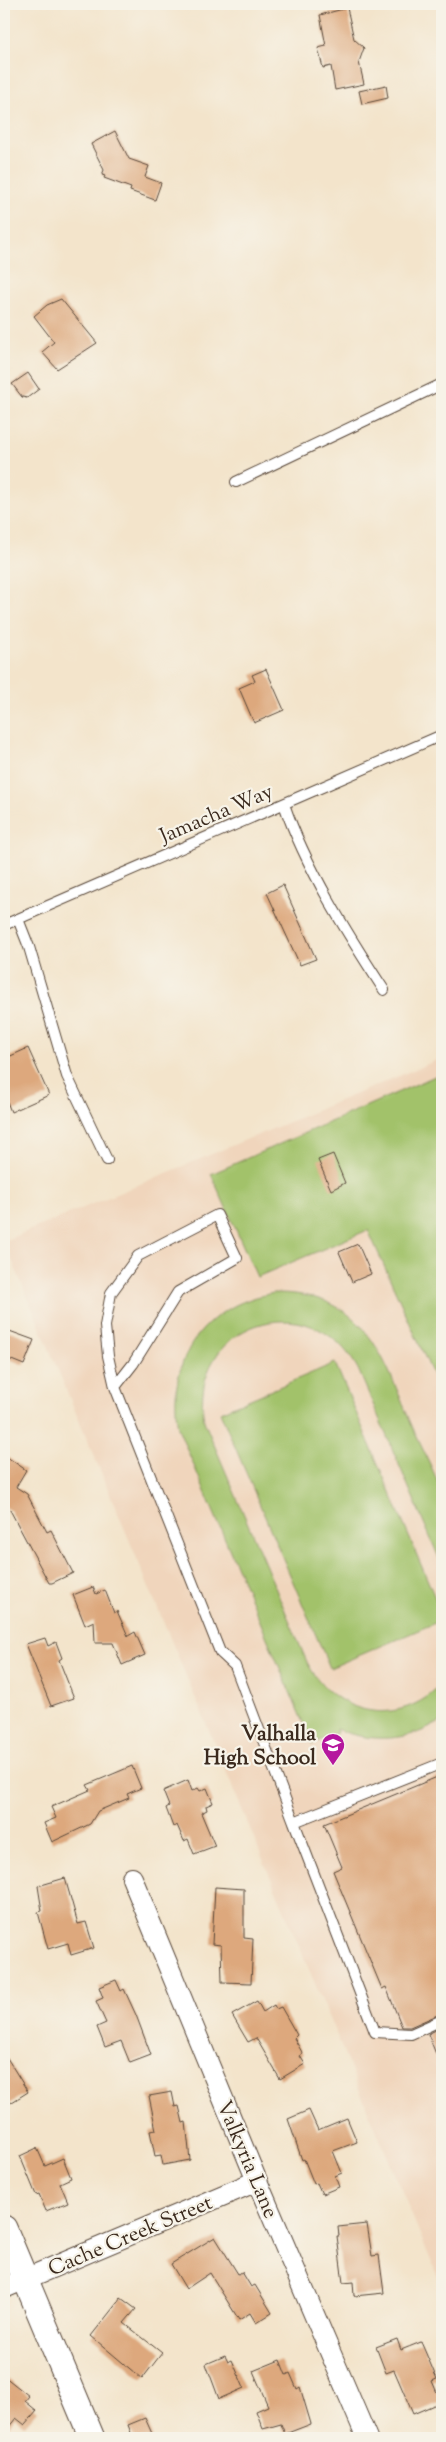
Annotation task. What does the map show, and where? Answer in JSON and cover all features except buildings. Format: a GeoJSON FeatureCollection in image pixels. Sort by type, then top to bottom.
{"type":"FeatureCollection","features":[{"type":"Feature","properties":{"kind":"street","name":"Valkyria Lane"},"geometry":{"type":"LineString","coordinates":[[132,1878],[257,2181],[367,2438]]}},
{"type":"Feature","properties":{"kind":"street","name":"Cache Creek Street"},"geometry":{"type":"LineString","coordinates":[[14,2284],[257,2181]]}},
{"type":"Feature","properties":{"kind":"street"},"geometry":{"type":"LineString","coordinates":[[4,2228],[14,2284],[92,2438]]}},
{"type":"Feature","properties":{"kind":"lane"},"geometry":{"type":"LineString","coordinates":[[236,482],[442,384]]}},
{"type":"Feature","properties":{"kind":"lane","name":"Jamacha Way"},"geometry":{"type":"LineString","coordinates":[[4,925],[442,735]]}},
{"type":"Feature","properties":{"kind":"lane"},"geometry":{"type":"LineString","coordinates":[[284,804],[294,833],[358,950],[384,990]]}},
{"type":"Feature","properties":{"kind":"lane"},"geometry":{"type":"LineString","coordinates":[[18,919],[29,947],[67,1076],[107,1160]]}},
{"type":"Feature","properties":{"kind":"lane"},"geometry":{"type":"LineString","coordinates":[[115,1387],[133,1364],[178,1292],[237,1258],[217,1216],[138,1256],[111,1293],[105,1326],[108,1356],[115,1387],[220,1652],[235,1666],[375,2032],[411,2034],[442,2020]]}},
{"type":"Feature","properties":{"kind":"lane"},"geometry":{"type":"LineString","coordinates":[[294,1822],[442,1763]]}},
{"type":"Feature","properties":{"kind":"shaded area","name":"Valhalla High School"},"geometry":{"type":"Polygon","coordinates":[[[442,1058],[442,2287],[4,1241],[442,1058]]]}},
{"type":"Feature","properties":{"kind":"green space"},"geometry":{"type":"Polygon","coordinates":[[[442,1073],[442,1395],[368,1230],[257,1277],[211,1174],[442,1073]]]}},
{"type":"Feature","properties":{"kind":"green space"},"geometry":{"type":"Polygon","coordinates":[[[274,1293],[305,1296],[330,1303],[350,1316],[366,1332],[379,1352],[391,1375],[440,1489],[444,1512],[442,1565],[358,1369],[337,1342],[312,1326],[284,1321],[257,1325],[233,1338],[214,1359],[204,1387],[204,1421],[307,1662],[319,1681],[334,1695],[351,1705],[369,1710],[388,1711],[407,1707],[425,1698],[442,1684],[442,1720],[418,1733],[391,1738],[377,1738],[349,1734],[336,1729],[337,1733],[312,1744],[178,1428],[176,1403],[178,1379],[185,1358],[195,1339],[210,1323],[228,1309],[249,1299],[274,1293]]]}},
{"type":"Feature","properties":{"kind":"green space"},"geometry":{"type":"Polygon","coordinates":[[[335,1363],[442,1614],[442,1620],[330,1668],[220,1412],[335,1363]]]}},
{"type":"Feature","properties":{"kind":"place","name":"Valhalla High School"},"geometry":{"type":"Point","coordinates":[333,1766]}}]}
